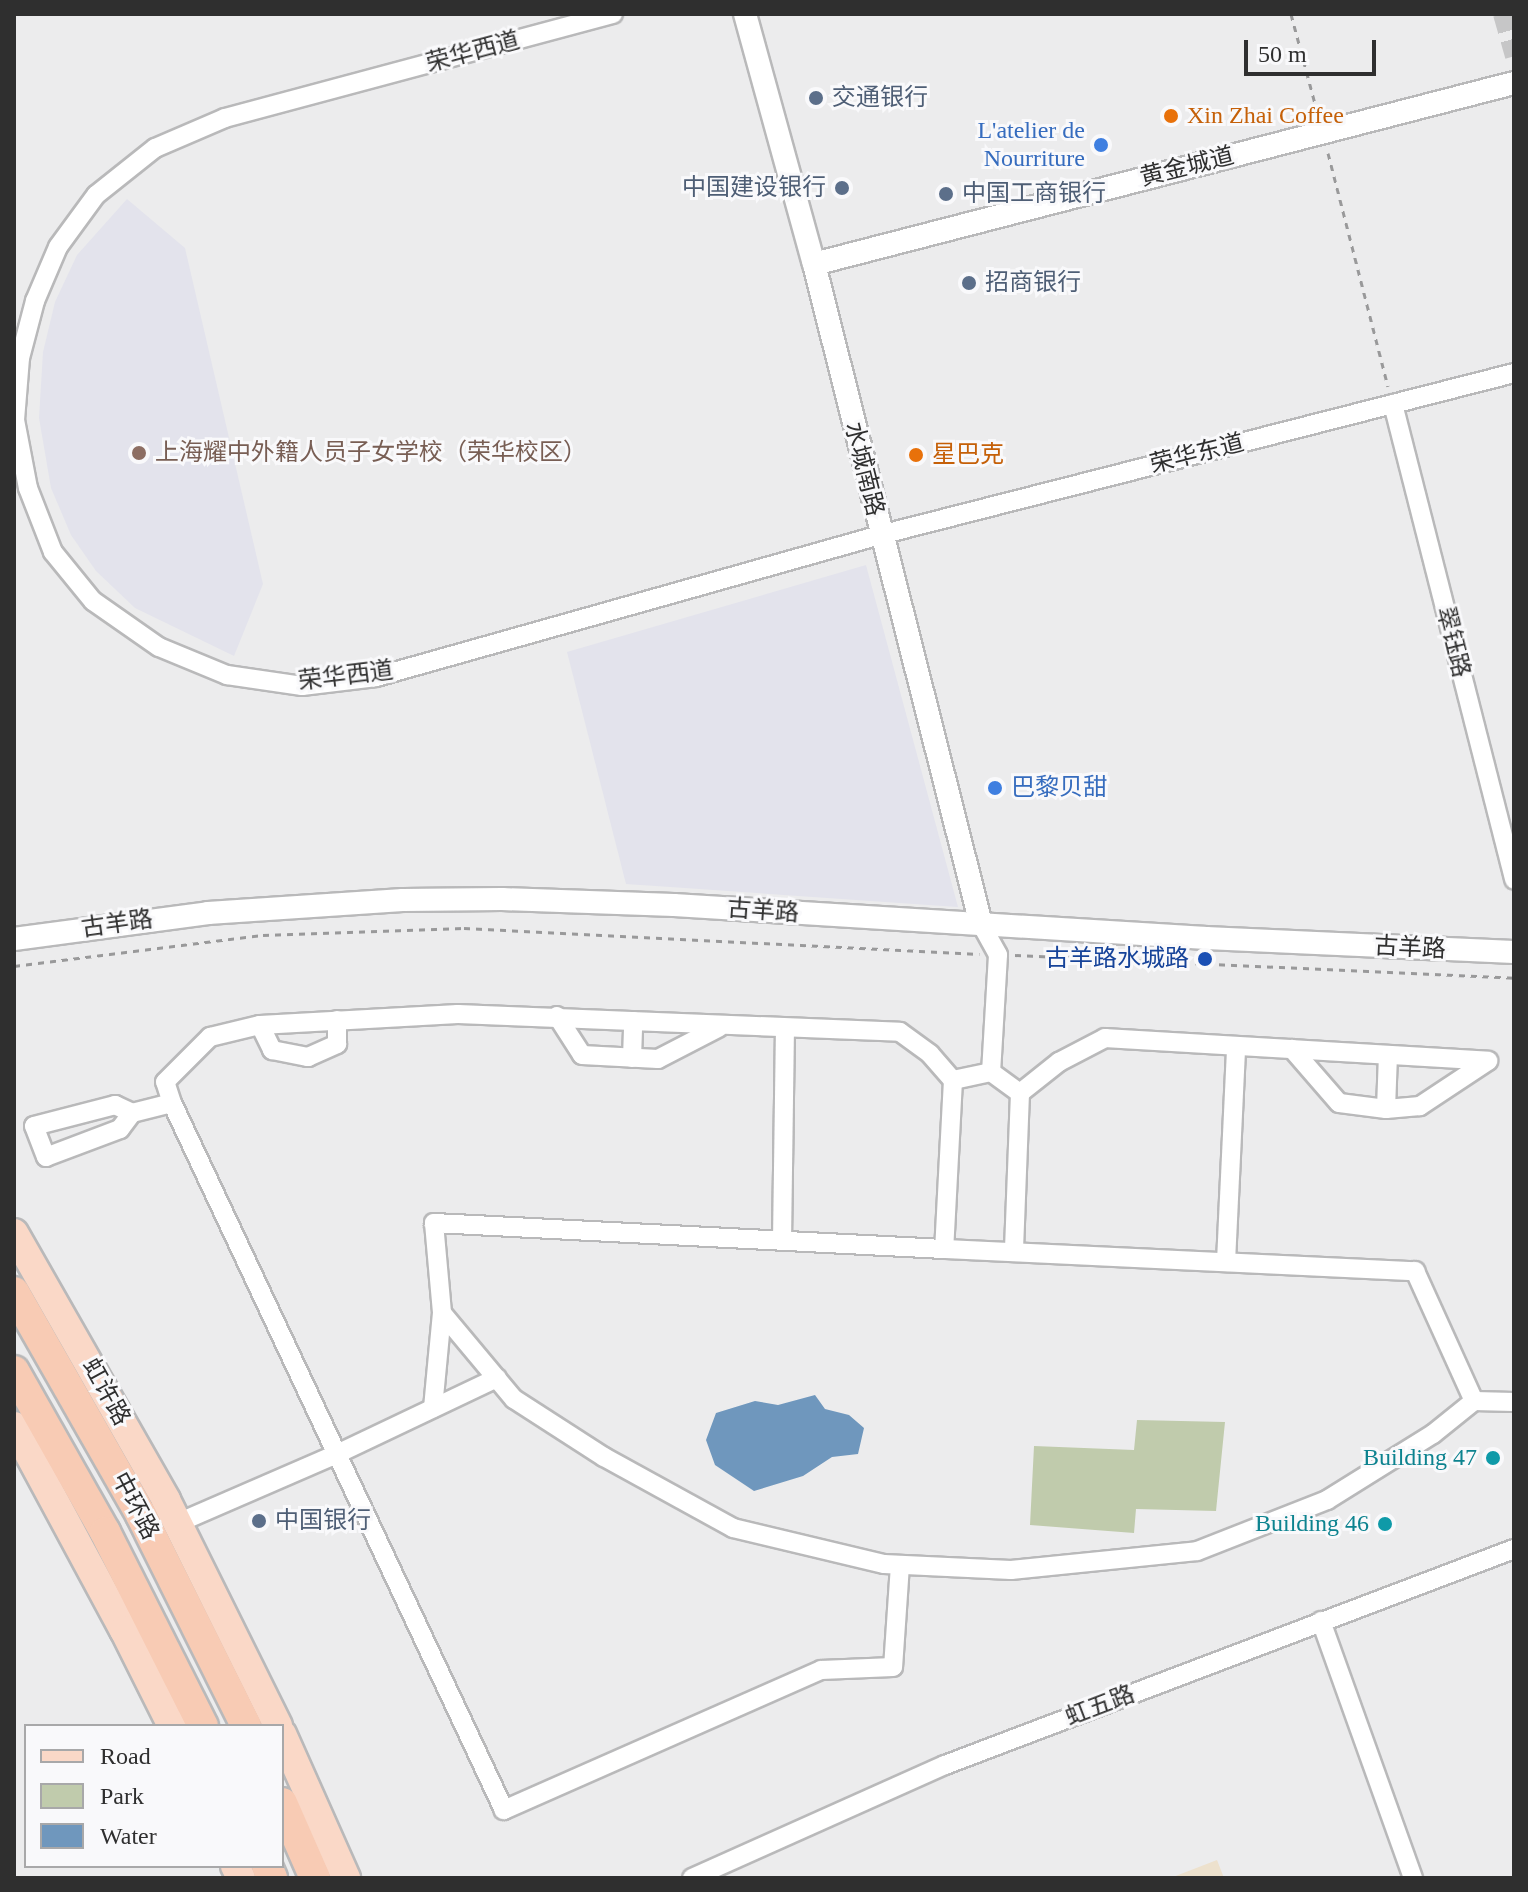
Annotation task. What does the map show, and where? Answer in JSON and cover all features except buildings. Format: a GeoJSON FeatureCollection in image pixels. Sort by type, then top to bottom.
{"type":"FeatureCollection","features":[{"type":"Feature","properties":{"kind":"highway","name":"中环路"},"geometry":{"type":"LineString","coordinates":[[14,1292],[141,1515],[245,1724]]}},
{"type":"Feature","properties":{"kind":"highway","name":"中环路"},"geometry":{"type":"LineString","coordinates":[[14,1371],[105,1532],[202,1724]]}},
{"type":"Feature","properties":{"kind":"highway"},"geometry":{"type":"LineString","coordinates":[[284,1808],[315,1878]]}},
{"type":"Feature","properties":{"kind":"main road","name":"虹许路"},"geometry":{"type":"LineString","coordinates":[[14,1233],[74,1332],[178,1523],[277,1724]]}},
{"type":"Feature","properties":{"kind":"main road"},"geometry":{"type":"LineString","coordinates":[[14,1426],[92,1568],[171,1724]]}},
{"type":"Feature","properties":{"kind":"main road"},"geometry":{"type":"LineString","coordinates":[[284,1738],[346,1878]]}},
{"type":"Feature","properties":{"kind":"street","name":"荣华西道"},"geometry":{"type":"LineString","coordinates":[[613,14],[225,118],[155,148],[96,195],[58,247],[35,301],[20,358],[15,420],[28,488],[53,552],[93,601],[159,647],[227,675],[302,686],[376,677],[880,535]]}},
{"type":"Feature","properties":{"kind":"street","name":"水城南路"},"geometry":{"type":"LineString","coordinates":[[745,14],[814,264],[880,535],[981,924]]}},
{"type":"Feature","properties":{"kind":"street","name":"黄金城道"},"geometry":{"type":"LineString","coordinates":[[814,264],[1514,83]]}},
{"type":"Feature","properties":{"kind":"street","name":"荣华东道"},"geometry":{"type":"LineString","coordinates":[[880,535],[1514,373]]}},
{"type":"Feature","properties":{"kind":"street","name":"翠钰路"},"geometry":{"type":"LineString","coordinates":[[1393,404],[1514,880]]}},
{"type":"Feature","properties":{"kind":"street","name":"古羊路"},"geometry":{"type":"LineString","coordinates":[[14,939],[208,913],[403,900],[589,901],[1514,952]]}},
{"type":"Feature","properties":{"kind":"street"},"geometry":{"type":"LineString","coordinates":[[981,924],[998,955],[991,1072]]}},
{"type":"Feature","properties":{"kind":"street"},"geometry":{"type":"LineString","coordinates":[[900,1565],[893,1667],[821,1670],[504,1810],[172,1103],[165,1082],[210,1037],[260,1025],[458,1014],[900,1032],[930,1054],[953,1080],[944,1249]]}},
{"type":"Feature","properties":{"kind":"street"},"geometry":{"type":"LineString","coordinates":[[557,1016],[582,1055],[658,1059],[721,1026]]}},
{"type":"Feature","properties":{"kind":"street"},"geometry":{"type":"LineString","coordinates":[[260,1025],[272,1050],[308,1057],[337,1044],[337,1020]]}},
{"type":"Feature","properties":{"kind":"street"},"geometry":{"type":"LineString","coordinates":[[632,1058],[633,1021]]}},
{"type":"Feature","properties":{"kind":"street"},"geometry":{"type":"LineString","coordinates":[[304,1023],[308,1057]]}},
{"type":"Feature","properties":{"kind":"street"},"geometry":{"type":"LineString","coordinates":[[782,1241],[785,1029]]}},
{"type":"Feature","properties":{"kind":"street"},"geometry":{"type":"LineString","coordinates":[[1014,1252],[1020,1093],[1059,1062],[1105,1038],[1292,1049],[1488,1061],[1420,1106],[1386,1109],[1339,1103],[1292,1049]]}},
{"type":"Feature","properties":{"kind":"street"},"geometry":{"type":"LineString","coordinates":[[1226,1262],[1236,1046]]}},
{"type":"Feature","properties":{"kind":"street"},"geometry":{"type":"LineString","coordinates":[[1386,1109],[1388,1055]]}},
{"type":"Feature","properties":{"kind":"street"},"geometry":{"type":"LineString","coordinates":[[953,1080],[991,1072],[1020,1093]]}},
{"type":"Feature","properties":{"kind":"street"},"geometry":{"type":"LineString","coordinates":[[132,1113],[115,1105],[34,1126],[46,1157],[120,1129],[132,1113],[172,1103]]}},
{"type":"Feature","properties":{"kind":"street"},"geometry":{"type":"LineString","coordinates":[[433,1408],[442,1313],[434,1223],[1415,1271],[1474,1401]]}},
{"type":"Feature","properties":{"kind":"street"},"geometry":{"type":"LineString","coordinates":[[442,1313],[514,1399],[604,1457],[733,1528],[884,1564],[1011,1570],[1197,1551],[1327,1500],[1433,1434],[1474,1401],[1514,1402]]}},
{"type":"Feature","properties":{"kind":"street"},"geometry":{"type":"LineString","coordinates":[[178,1523],[337,1454],[497,1378]]}},
{"type":"Feature","properties":{"kind":"street","name":"虹五路"},"geometry":{"type":"LineString","coordinates":[[692,1878],[945,1765],[1514,1549]]}},
{"type":"Feature","properties":{"kind":"street"},"geometry":{"type":"LineString","coordinates":[[1321,1621],[1413,1878]]}},
{"type":"Feature","properties":{"kind":"path"},"geometry":{"type":"LineString","coordinates":[[1291,14],[1393,404]]}},
{"type":"Feature","properties":{"kind":"path"},"geometry":{"type":"LineString","coordinates":[[14,966],[263,935],[464,928],[1514,978]]}},
{"type":"Feature","properties":{"kind":"shaded area","name":"上海耀中外籍人员子女学校（荣华校区）"},"geometry":{"type":"Polygon","coordinates":[[[127,199],[185,248],[263,584],[234,656],[135,608],[96,571],[71,535],[51,488],[39,418],[43,352],[55,302],[77,255],[127,199]]]}},
{"type":"Feature","properties":{"kind":"shaded area"},"geometry":{"type":"Polygon","coordinates":[[[866,565],[958,907],[626,884],[567,652],[866,565]]]}},
{"type":"Feature","properties":{"kind":"shaded area"},"geometry":{"type":"Polygon","coordinates":[[[1217,1860],[1224,1878],[1151,1878],[1173,1877],[1217,1860]]]}},
{"type":"Feature","properties":{"kind":"green space"},"geometry":{"type":"Polygon","coordinates":[[[1137,1420],[1225,1422],[1216,1511],[1136,1509],[1134,1533],[1030,1525],[1034,1446],[1134,1450],[1137,1420]]]}},
{"type":"Feature","properties":{"kind":"water"},"geometry":{"type":"Polygon","coordinates":[[[815,1395],[825,1409],[849,1415],[864,1428],[858,1454],[832,1457],[803,1476],[754,1491],[715,1465],[706,1440],[716,1413],[755,1401],[778,1405],[815,1395]]]}},
{"type":"Feature","properties":{"kind":"tunnel"},"geometry":{"type":"LineString","coordinates":[[1502,14],[1514,56]]}},
{"type":"Feature","properties":{"kind":"place","name":"交通银行"},"geometry":{"type":"Point","coordinates":[816,98]}},
{"type":"Feature","properties":{"kind":"place","name":"Xin Zhai Coffee"},"geometry":{"type":"Point","coordinates":[1171,116]}},
{"type":"Feature","properties":{"kind":"place","name":"L'atelier de Nourriture"},"geometry":{"type":"Point","coordinates":[1101,145]}},
{"type":"Feature","properties":{"kind":"place","name":"中国建设银行"},"geometry":{"type":"Point","coordinates":[842,188]}},
{"type":"Feature","properties":{"kind":"place","name":"中国工商银行"},"geometry":{"type":"Point","coordinates":[946,194]}},
{"type":"Feature","properties":{"kind":"place","name":"招商银行"},"geometry":{"type":"Point","coordinates":[969,283]}},
{"type":"Feature","properties":{"kind":"place","name":"上海耀中外籍人员子女学校（荣华校区）"},"geometry":{"type":"Point","coordinates":[139,453]}},
{"type":"Feature","properties":{"kind":"place","name":"星巴克"},"geometry":{"type":"Point","coordinates":[916,455]}},
{"type":"Feature","properties":{"kind":"place","name":"巴黎贝甜"},"geometry":{"type":"Point","coordinates":[995,788]}},
{"type":"Feature","properties":{"kind":"place","name":"古羊路水城路"},"geometry":{"type":"Point","coordinates":[1205,959]}},
{"type":"Feature","properties":{"kind":"place","name":"Building 47"},"geometry":{"type":"Point","coordinates":[1493,1458]}},
{"type":"Feature","properties":{"kind":"place","name":"中国银行"},"geometry":{"type":"Point","coordinates":[259,1521]}},
{"type":"Feature","properties":{"kind":"place","name":"Building 46"},"geometry":{"type":"Point","coordinates":[1385,1524]}}]}
